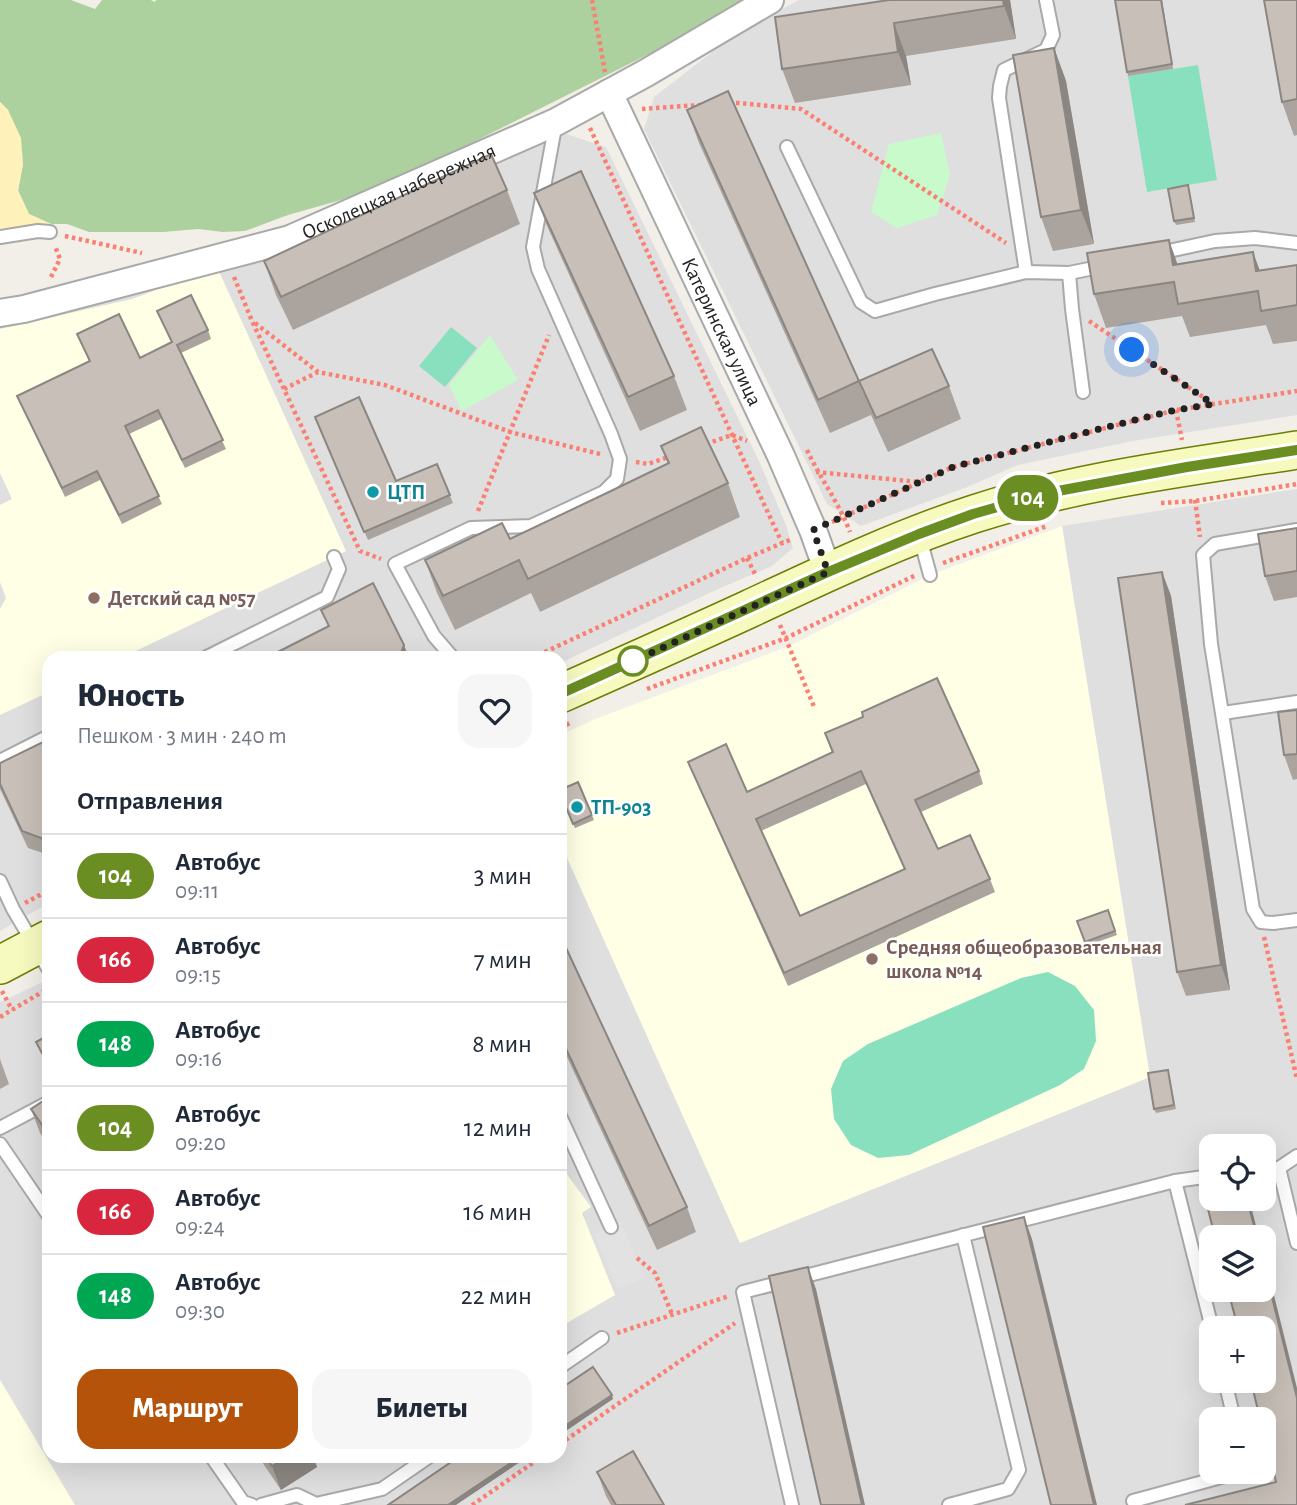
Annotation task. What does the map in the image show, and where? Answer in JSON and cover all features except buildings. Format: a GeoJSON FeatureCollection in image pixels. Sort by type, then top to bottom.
{"type":"FeatureCollection","features":[{"type":"Feature","properties":{"kind":"main road"},"geometry":{"type":"LineString","coordinates":[[567,691],[828,572],[973,514],[1047,493],[1174,469],[1297,450]]}},
{"type":"Feature","properties":{"kind":"main road"},"geometry":{"type":"LineString","coordinates":[[0,965],[42,953]]}},
{"type":"Feature","properties":{"kind":"street","name":"Осколецкая набережная"},"geometry":{"type":"LineString","coordinates":[[0,313],[290,239],[556,122],[580,108],[626,103],[646,73],[770,0]]}},
{"type":"Feature","properties":{"kind":"street","name":"Катеринская улица"},"geometry":{"type":"LineString","coordinates":[[626,103],[794,452],[813,530],[828,572]]}},
{"type":"Feature","properties":{"kind":"lane"},"geometry":{"type":"LineString","coordinates":[[1026,272],[999,98],[1004,70],[1046,50],[1053,36],[1046,0]]}},
{"type":"Feature","properties":{"kind":"lane"},"geometry":{"type":"LineString","coordinates":[[447,651],[433,636],[395,564],[471,528],[531,526],[604,492],[617,479],[620,459],[611,434],[538,269],[533,247],[556,122]]}},
{"type":"Feature","properties":{"kind":"lane"},"geometry":{"type":"LineString","coordinates":[[787,147],[861,302],[875,311],[1026,272],[1069,273],[1123,261]]}},
{"type":"Feature","properties":{"kind":"lane"},"geometry":{"type":"LineString","coordinates":[[0,237],[38,231],[50,232]]}},
{"type":"Feature","properties":{"kind":"lane"},"geometry":{"type":"LineString","coordinates":[[1147,256],[1215,241],[1255,238],[1297,243]]}},
{"type":"Feature","properties":{"kind":"lane"},"geometry":{"type":"LineString","coordinates":[[1069,273],[1083,392]]}},
{"type":"Feature","properties":{"kind":"lane"},"geometry":{"type":"LineString","coordinates":[[1297,530],[1215,544],[1203,555],[1211,644],[1253,909],[1261,922],[1297,920]]}},
{"type":"Feature","properties":{"kind":"lane"},"geometry":{"type":"LineString","coordinates":[[919,534],[930,575]]}},
{"type":"Feature","properties":{"kind":"lane"},"geometry":{"type":"LineString","coordinates":[[219,651],[327,597],[339,569],[334,557]]}},
{"type":"Feature","properties":{"kind":"lane"},"geometry":{"type":"LineString","coordinates":[[1223,713],[1297,702]]}},
{"type":"Feature","properties":{"kind":"lane"},"geometry":{"type":"LineString","coordinates":[[0,761],[42,740]]}},
{"type":"Feature","properties":{"kind":"lane"},"geometry":{"type":"LineString","coordinates":[[0,881],[13,909],[42,949]]}},
{"type":"Feature","properties":{"kind":"lane"},"geometry":{"type":"LineString","coordinates":[[0,1128],[42,1106]]}},
{"type":"Feature","properties":{"kind":"lane"},"geometry":{"type":"LineString","coordinates":[[567,1130],[611,1227]]}},
{"type":"Feature","properties":{"kind":"lane"},"geometry":{"type":"LineString","coordinates":[[0,1144],[42,1206]]}},
{"type":"Feature","properties":{"kind":"lane"},"geometry":{"type":"LineString","coordinates":[[1276,1168],[1297,1156]]}},
{"type":"Feature","properties":{"kind":"lane"},"geometry":{"type":"LineString","coordinates":[[1279,1168],[1297,1243]]}},
{"type":"Feature","properties":{"kind":"lane"},"geometry":{"type":"LineString","coordinates":[[792,1505],[743,1292],[1175,1181],[1199,1178]]}},
{"type":"Feature","properties":{"kind":"lane"},"geometry":{"type":"LineString","coordinates":[[1175,1181],[1209,1316]]}},
{"type":"Feature","properties":{"kind":"lane"},"geometry":{"type":"LineString","coordinates":[[950,1505],[1008,1489],[1019,1470],[963,1236]]}},
{"type":"Feature","properties":{"kind":"lane"},"geometry":{"type":"LineString","coordinates":[[567,1362],[602,1338]]}},
{"type":"Feature","properties":{"kind":"lane"},"geometry":{"type":"LineString","coordinates":[[216,1463],[243,1502],[252,1505]]}},
{"type":"Feature","properties":{"kind":"lane"},"geometry":{"type":"LineString","coordinates":[[261,1505],[297,1494],[316,1504],[382,1489],[420,1463]]}},
{"type":"Feature","properties":{"kind":"lane"},"geometry":{"type":"LineString","coordinates":[[1133,1501],[1199,1483]]}},
{"type":"Feature","properties":{"kind":"path"},"geometry":{"type":"LineString","coordinates":[[593,0],[626,103],[648,121]]}},
{"type":"Feature","properties":{"kind":"path"},"geometry":{"type":"LineString","coordinates":[[626,103],[711,104]]}},
{"type":"Feature","properties":{"kind":"path"},"geometry":{"type":"LineString","coordinates":[[725,104],[801,109],[1021,253]]}},
{"type":"Feature","properties":{"kind":"path"},"geometry":{"type":"LineString","coordinates":[[580,108],[782,543]]}},
{"type":"Feature","properties":{"kind":"path"},"geometry":{"type":"LineString","coordinates":[[50,232],[190,265]]}},
{"type":"Feature","properties":{"kind":"path"},"geometry":{"type":"LineString","coordinates":[[49,283],[60,259],[50,232]]}},
{"type":"Feature","properties":{"kind":"path"},"geometry":{"type":"LineString","coordinates":[[226,257],[252,321],[360,551],[395,564]]}},
{"type":"Feature","properties":{"kind":"path"},"geometry":{"type":"LineString","coordinates":[[1072,309],[1213,404]]}},
{"type":"Feature","properties":{"kind":"path"},"geometry":{"type":"LineString","coordinates":[[471,528],[558,314]]}},
{"type":"Feature","properties":{"kind":"path"},"geometry":{"type":"LineString","coordinates":[[252,321],[318,372],[385,385],[510,432]]}},
{"type":"Feature","properties":{"kind":"path"},"geometry":{"type":"LineString","coordinates":[[284,389],[318,372]]}},
{"type":"Feature","properties":{"kind":"path"},"geometry":{"type":"LineString","coordinates":[[547,651],[747,558],[953,467],[1176,410],[1297,391]]}},
{"type":"Feature","properties":{"kind":"path"},"geometry":{"type":"LineString","coordinates":[[732,435],[794,452],[818,472],[844,517]]}},
{"type":"Feature","properties":{"kind":"path"},"geometry":{"type":"LineString","coordinates":[[794,452],[818,472],[919,482]]}},
{"type":"Feature","properties":{"kind":"path"},"geometry":{"type":"LineString","coordinates":[[1195,501],[1203,555]]}},
{"type":"Feature","properties":{"kind":"path"},"geometry":{"type":"LineString","coordinates":[[747,558],[815,709]]}},
{"type":"Feature","properties":{"kind":"path"},"geometry":{"type":"LineString","coordinates":[[1261,922],[1297,1079]]}},
{"type":"Feature","properties":{"kind":"path"},"geometry":{"type":"LineString","coordinates":[[0,987],[12,1010]]}},
{"type":"Feature","properties":{"kind":"path"},"geometry":{"type":"LineString","coordinates":[[0,1017],[42,992]]}},
{"type":"Feature","properties":{"kind":"path"},"geometry":{"type":"LineString","coordinates":[[637,1258],[655,1273],[671,1314]]}},
{"type":"Feature","properties":{"kind":"path"},"geometry":{"type":"LineString","coordinates":[[602,1338],[743,1292]]}},
{"type":"Feature","properties":{"kind":"path"},"geometry":{"type":"LineString","coordinates":[[567,1439],[748,1313]]}},
{"type":"Feature","properties":{"kind":"path"},"geometry":{"type":"LineString","coordinates":[[472,1505],[533,1463]]}},
{"type":"Feature","properties":{"kind":"shaded area"},"geometry":{"type":"Polygon","coordinates":[[[799,0],[1297,0],[1297,415],[1133,441],[1018,465],[861,526],[827,504],[644,129],[654,97],[738,32],[799,0]]]}},
{"type":"Feature","properties":{"kind":"shaded area"},"geometry":{"type":"Polygon","coordinates":[[[566,134],[606,147],[759,461],[793,548],[772,566],[567,660],[567,651],[42,651],[42,907],[0,931],[0,320],[385,196],[566,134]]]}},
{"type":"Feature","properties":{"kind":"shaded area"},"geometry":{"type":"Polygon","coordinates":[[[217,267],[346,551],[136,651],[42,651],[42,695],[0,715],[0,609],[6,598],[0,582],[0,505],[12,499],[0,473],[0,329],[132,299],[217,267]]]}},
{"type":"Feature","properties":{"kind":"shaded area"},"geometry":{"type":"Polygon","coordinates":[[[1297,489],[1297,1505],[0,1505],[0,1002],[42,982],[42,1463],[567,1463],[567,858],[740,1243],[1150,1077],[1062,526],[1297,489]]]}},
{"type":"Feature","properties":{"kind":"shaded area","name":"Средняя общеобразовательная школа №14"},"geometry":{"type":"Polygon","coordinates":[[[1062,526],[1150,1077],[740,1243],[567,858],[567,732],[789,646],[930,575],[1062,526]]]}},
{"type":"Feature","properties":{"kind":"shaded area"},"geometry":{"type":"Polygon","coordinates":[[[567,1174],[591,1207],[582,1213],[615,1295],[567,1323],[567,1174]]]}},
{"type":"Feature","properties":{"kind":"shaded area"},"geometry":{"type":"Polygon","coordinates":[[[621,1222],[645,1278],[618,1289],[594,1234],[621,1222]]]}},
{"type":"Feature","properties":{"kind":"shaded area"},"geometry":{"type":"Polygon","coordinates":[[[0,1380],[42,1450],[42,1463],[50,1463],[75,1505],[0,1505],[0,1380]]]}},
{"type":"Feature","properties":{"kind":"green space"},"geometry":{"type":"Polygon","coordinates":[[[0,0],[71,0],[95,9],[102,0],[743,0],[657,50],[402,178],[341,200],[245,231],[198,229],[89,232],[67,224],[51,224],[29,214],[18,190],[23,164],[8,110],[0,102],[0,0]]]}},
{"type":"Feature","properties":{"kind":"green space"},"geometry":{"type":"Polygon","coordinates":[[[1198,65],[1217,180],[1147,192],[1128,76],[1198,65]]]}},
{"type":"Feature","properties":{"kind":"green space"},"geometry":{"type":"Polygon","coordinates":[[[941,133],[950,175],[937,215],[897,228],[871,212],[889,144],[941,133]]]}},
{"type":"Feature","properties":{"kind":"green space"},"geometry":{"type":"Polygon","coordinates":[[[451,327],[477,348],[445,387],[419,366],[451,327]]]}},
{"type":"Feature","properties":{"kind":"green space"},"geometry":{"type":"Polygon","coordinates":[[[490,335],[518,380],[462,411],[449,385],[490,335]]]}},
{"type":"Feature","properties":{"kind":"green space"},"geometry":{"type":"Polygon","coordinates":[[[1048,972],[1075,986],[1094,1010],[1096,1041],[1084,1069],[1060,1085],[909,1155],[878,1158],[851,1145],[834,1119],[831,1089],[843,1061],[868,1044],[1021,978],[1048,972]]]}},
{"type":"Feature","properties":{"kind":"sand"},"geometry":{"type":"Polygon","coordinates":[[[0,102],[8,110],[21,138],[23,164],[18,191],[29,214],[51,224],[0,230],[0,102]]]}},
{"type":"Feature","properties":{"kind":"bus line","name":"104"},"geometry":{"type":"LineString","coordinates":[[567,691],[828,572],[973,514],[1047,493],[1297,450]]}},
{"type":"Feature","properties":{"kind":"place","name":"ЦТП"},"geometry":{"type":"Point","coordinates":[373,492]}},
{"type":"Feature","properties":{"kind":"place","name":"Детский сад №57"},"geometry":{"type":"Point","coordinates":[94,598]}},
{"type":"Feature","properties":{"kind":"place","name":"ТП-903"},"geometry":{"type":"Point","coordinates":[577,807]}},
{"type":"Feature","properties":{"kind":"place","name":"Средняя общеобразовательная школа №14"},"geometry":{"type":"Point","coordinates":[872,959]}},
{"type":"Feature","properties":{"kind":"route"},"geometry":{"type":"LineString","coordinates":[[633,661],[631,662],[828,572],[813,530],[919,482],[953,467],[1176,410],[1213,404],[1132,350]]}}]}
